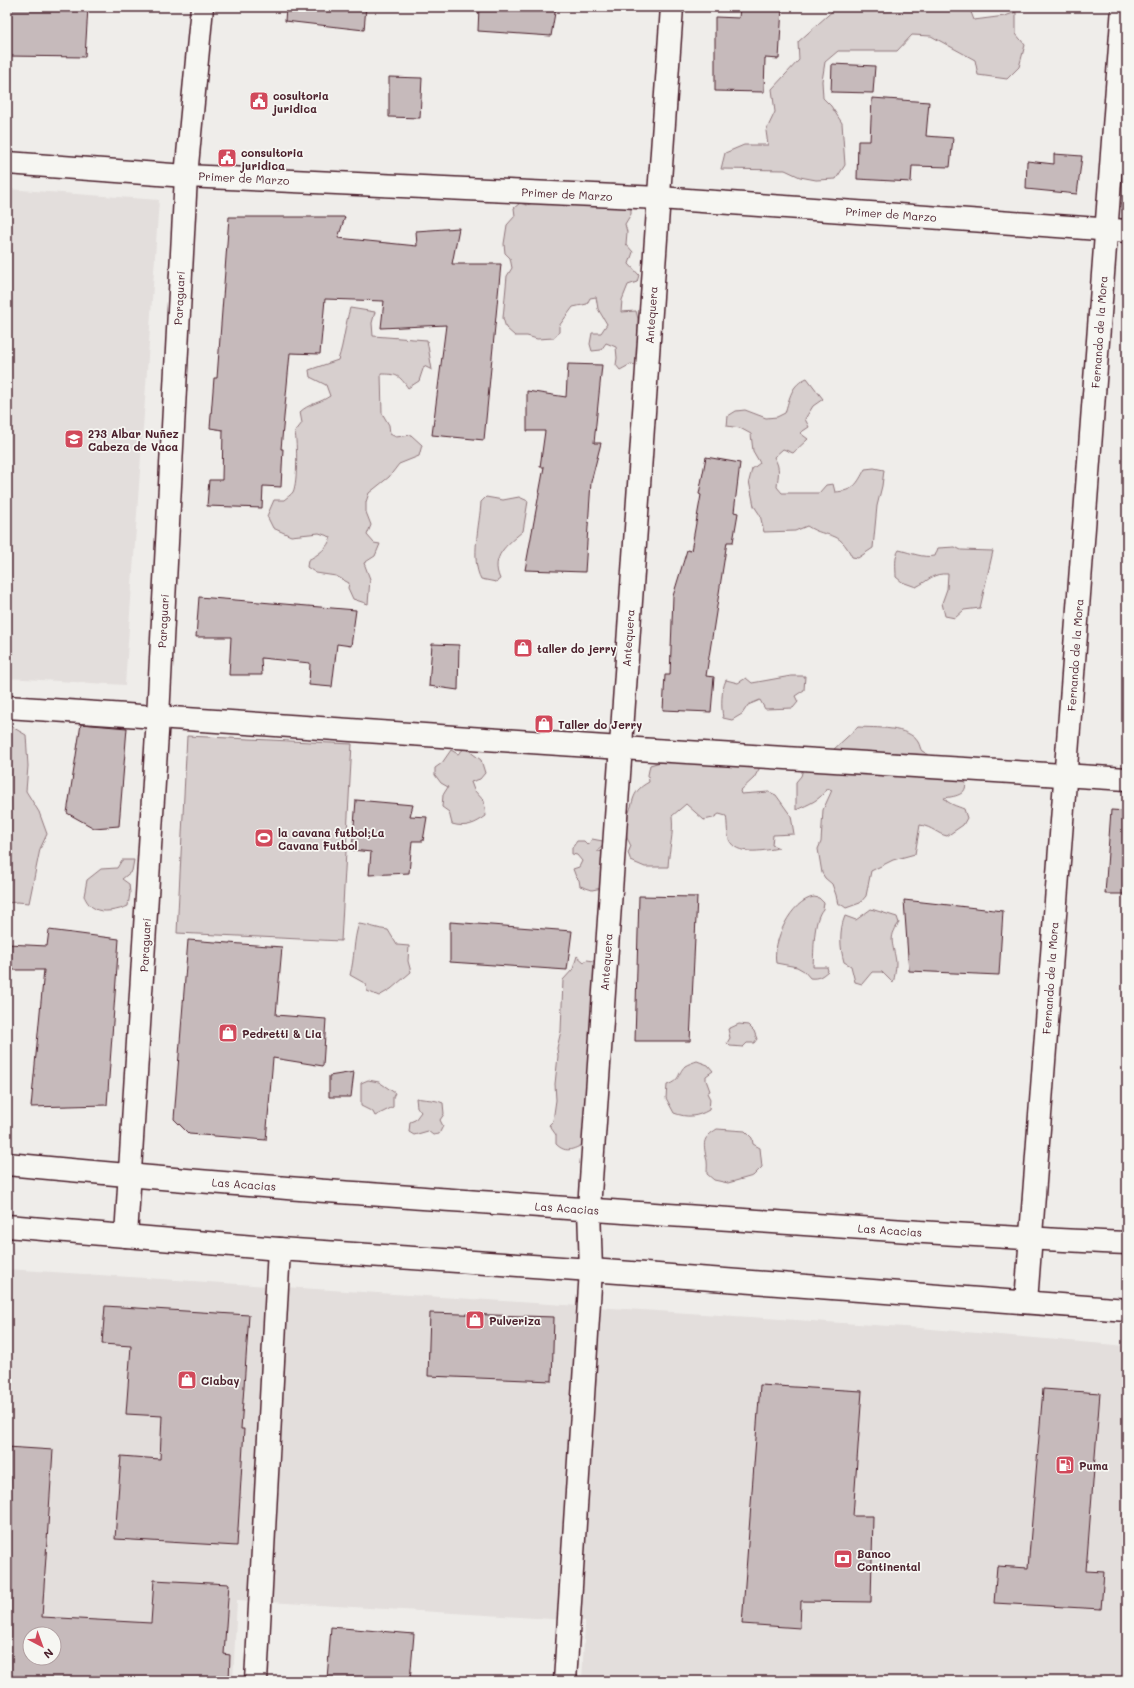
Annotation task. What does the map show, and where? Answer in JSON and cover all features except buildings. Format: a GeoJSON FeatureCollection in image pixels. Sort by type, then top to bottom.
{"type":"FeatureCollection","features":[{"type":"Feature","properties":{"kind":"main road","name":"Paraguarí"},"geometry":{"type":"LineString","coordinates":[[126,1236],[131,1176],[158,717],[186,176],[202,7]]}},
{"type":"Feature","properties":{"kind":"main road","name":"Antequera"},"geometry":{"type":"LineString","coordinates":[[565,1681],[591,1270],[590,1209],[672,7]]}},
{"type":"Feature","properties":{"kind":"main road","name":"Fernando de la Mora"},"geometry":{"type":"LineString","coordinates":[[1026,1302],[1065,775],[1117,230],[1123,7]]}},
{"type":"Feature","properties":{"kind":"main road","name":"Primer de Marzo"},"geometry":{"type":"LineString","coordinates":[[7,163],[186,176],[659,198],[1117,230]]}},
{"type":"Feature","properties":{"kind":"main road"},"geometry":{"type":"LineString","coordinates":[[7,707],[621,748],[1127,778]]}},
{"type":"Feature","properties":{"kind":"main road","name":"Las Acacias"},"geometry":{"type":"LineString","coordinates":[[7,1164],[131,1176],[590,1209],[1030,1239],[1127,1243]]}},
{"type":"Feature","properties":{"kind":"main road"},"geometry":{"type":"LineString","coordinates":[[7,1226],[279,1249],[591,1270],[1127,1310]]}},
{"type":"Feature","properties":{"kind":"main road"},"geometry":{"type":"LineString","coordinates":[[256,1681],[279,1249]]}},
{"type":"Feature","properties":{"kind":"shaded area"},"geometry":{"type":"Polygon","coordinates":[[[837,7],[969,7],[974,20],[1005,16],[1016,12],[1016,34],[1025,45],[1019,67],[1007,79],[978,75],[975,60],[931,36],[912,35],[897,51],[838,51],[825,62],[822,81],[823,98],[831,106],[842,123],[845,165],[836,179],[816,180],[800,177],[785,170],[721,169],[725,153],[744,145],[768,145],[766,131],[775,112],[772,89],[799,60],[798,42],[837,7]]]}},
{"type":"Feature","properties":{"kind":"shaded area","name":"273 Albar Nuñez Cabeza de Vaca"},"geometry":{"type":"Polygon","coordinates":[[[7,189],[159,200],[125,685],[7,678],[7,189]]]}},
{"type":"Feature","properties":{"kind":"shaded area"},"geometry":{"type":"Polygon","coordinates":[[[538,201],[631,206],[631,214],[625,224],[627,232],[626,244],[633,252],[629,264],[639,275],[637,282],[628,285],[622,300],[621,312],[636,311],[638,319],[639,366],[631,364],[620,370],[616,365],[616,347],[606,343],[601,350],[592,351],[590,344],[592,333],[601,333],[607,324],[598,309],[596,297],[590,298],[587,304],[573,307],[559,326],[559,332],[554,338],[537,339],[527,336],[515,336],[506,328],[503,318],[507,276],[512,268],[510,258],[505,253],[504,244],[507,225],[515,216],[514,208],[520,203],[527,205],[538,201]]]}},
{"type":"Feature","properties":{"kind":"shaded area"},"geometry":{"type":"Polygon","coordinates":[[[350,308],[375,312],[372,323],[373,336],[427,340],[432,370],[424,366],[419,381],[408,388],[397,376],[391,374],[381,374],[382,413],[389,425],[390,434],[396,437],[411,435],[422,445],[419,456],[399,464],[389,477],[369,493],[366,502],[366,512],[371,525],[367,535],[374,543],[380,544],[375,556],[364,563],[370,579],[368,604],[353,599],[348,588],[349,583],[336,576],[316,573],[307,567],[308,560],[328,545],[331,537],[319,533],[291,536],[273,528],[267,516],[274,500],[284,500],[293,492],[295,487],[297,453],[295,432],[302,423],[300,412],[330,396],[326,385],[310,377],[309,370],[338,360],[350,308]]]}},
{"type":"Feature","properties":{"kind":"shaded area"},"geometry":{"type":"Polygon","coordinates":[[[807,378],[823,399],[813,406],[805,419],[809,427],[800,433],[808,439],[793,453],[783,449],[774,457],[778,468],[777,487],[782,493],[819,493],[826,485],[833,484],[835,492],[847,490],[854,486],[860,479],[865,469],[874,468],[884,470],[877,506],[873,548],[858,558],[852,557],[847,548],[837,538],[821,533],[807,526],[795,531],[764,532],[760,515],[754,506],[749,481],[752,469],[760,463],[753,451],[751,434],[740,428],[727,426],[728,416],[736,411],[745,410],[766,418],[777,417],[785,413],[794,388],[807,378]]]}},
{"type":"Feature","properties":{"kind":"shaded area"},"geometry":{"type":"Polygon","coordinates":[[[486,497],[503,500],[519,497],[528,501],[523,531],[506,546],[499,557],[497,571],[500,579],[496,582],[481,579],[476,561],[476,541],[481,502],[486,497]]]}},
{"type":"Feature","properties":{"kind":"shaded area"},"geometry":{"type":"Polygon","coordinates":[[[955,547],[961,550],[993,551],[980,608],[964,610],[955,618],[945,616],[942,603],[947,589],[948,574],[935,576],[916,587],[902,582],[896,577],[896,556],[899,550],[921,556],[935,556],[938,548],[955,547]]]}},
{"type":"Feature","properties":{"kind":"shaded area"},"geometry":{"type":"Polygon","coordinates":[[[791,676],[805,676],[804,690],[795,696],[798,702],[793,708],[765,709],[760,700],[748,705],[742,714],[732,720],[723,718],[722,699],[726,680],[738,683],[746,678],[752,683],[791,676]]]}},
{"type":"Feature","properties":{"kind":"shaded area"},"geometry":{"type":"Polygon","coordinates":[[[7,724],[26,735],[28,766],[26,791],[39,812],[47,834],[40,849],[29,903],[7,903],[7,724]]]}},
{"type":"Feature","properties":{"kind":"shaded area"},"geometry":{"type":"Polygon","coordinates":[[[858,727],[900,730],[914,737],[922,751],[929,755],[833,750],[858,727]]]}},
{"type":"Feature","properties":{"kind":"shaded area","name":"la cavana futbol;La Cavana Futbol"},"geometry":{"type":"Polygon","coordinates":[[[187,736],[352,744],[341,941],[177,933],[187,736]]]}},
{"type":"Feature","properties":{"kind":"shaded area"},"geometry":{"type":"Polygon","coordinates":[[[465,748],[481,760],[485,773],[480,779],[471,782],[474,790],[484,801],[486,816],[474,823],[462,826],[452,824],[449,812],[442,807],[443,795],[448,787],[441,783],[435,775],[435,768],[442,763],[451,750],[458,754],[465,748]]]}},
{"type":"Feature","properties":{"kind":"shaded area"},"geometry":{"type":"Polygon","coordinates":[[[664,761],[764,766],[759,769],[754,778],[740,791],[741,794],[769,792],[776,795],[791,816],[794,834],[773,835],[772,845],[779,848],[754,851],[741,850],[735,847],[729,840],[726,816],[719,814],[713,818],[704,820],[686,804],[672,816],[672,835],[668,867],[645,867],[631,861],[628,853],[631,846],[627,838],[625,819],[638,790],[649,782],[648,775],[650,765],[664,761]]]}},
{"type":"Feature","properties":{"kind":"shaded area"},"geometry":{"type":"Polygon","coordinates":[[[803,769],[965,778],[965,788],[961,794],[944,798],[950,803],[964,809],[967,818],[963,825],[947,836],[920,825],[915,854],[893,860],[871,871],[866,896],[860,903],[846,908],[842,905],[838,905],[832,884],[822,873],[818,849],[821,842],[823,810],[832,790],[827,788],[818,799],[796,810],[796,782],[801,776],[803,769]]]}},
{"type":"Feature","properties":{"kind":"shaded area"},"geometry":{"type":"Polygon","coordinates":[[[592,839],[608,842],[597,851],[606,852],[602,888],[592,890],[580,886],[579,880],[573,869],[579,867],[582,861],[577,855],[572,854],[572,848],[577,841],[584,841],[588,845],[592,839]]]}},
{"type":"Feature","properties":{"kind":"shaded area"},"geometry":{"type":"Polygon","coordinates":[[[122,860],[134,860],[132,871],[122,879],[129,884],[130,893],[128,906],[116,910],[97,910],[88,903],[84,896],[87,880],[101,869],[117,868],[122,860]]]}},
{"type":"Feature","properties":{"kind":"shaded area"},"geometry":{"type":"Polygon","coordinates":[[[814,897],[819,898],[824,903],[823,909],[817,920],[813,967],[827,967],[828,971],[820,977],[810,978],[804,971],[797,967],[776,963],[776,954],[780,934],[791,914],[806,900],[814,897]]]}},
{"type":"Feature","properties":{"kind":"shaded area"},"geometry":{"type":"Polygon","coordinates":[[[871,909],[897,917],[899,923],[893,933],[892,938],[896,962],[893,983],[882,972],[872,972],[862,984],[855,982],[851,966],[844,962],[841,939],[845,916],[856,920],[871,909]]]}},
{"type":"Feature","properties":{"kind":"shaded area"},"geometry":{"type":"Polygon","coordinates":[[[359,924],[388,930],[397,945],[409,946],[408,961],[411,972],[391,989],[379,996],[367,991],[366,984],[350,975],[359,924]]]}},
{"type":"Feature","properties":{"kind":"shaded area"},"geometry":{"type":"Polygon","coordinates":[[[577,956],[584,962],[587,960],[594,961],[601,973],[587,1143],[571,1150],[567,1150],[556,1144],[556,1135],[549,1125],[553,1121],[556,1100],[555,1084],[558,1056],[557,1048],[561,1031],[563,980],[573,969],[577,956]]]}},
{"type":"Feature","properties":{"kind":"shaded area"},"geometry":{"type":"Polygon","coordinates":[[[739,1024],[748,1025],[754,1031],[757,1039],[754,1043],[747,1043],[743,1047],[730,1046],[727,1043],[730,1038],[728,1029],[739,1024]]]}},
{"type":"Feature","properties":{"kind":"shaded area"},"geometry":{"type":"Polygon","coordinates":[[[697,1061],[708,1065],[713,1071],[706,1076],[710,1091],[707,1093],[710,1099],[709,1110],[692,1116],[683,1116],[674,1113],[666,1098],[667,1085],[677,1079],[685,1066],[697,1061]]]}},
{"type":"Feature","properties":{"kind":"shaded area"},"geometry":{"type":"Polygon","coordinates":[[[368,1080],[379,1082],[395,1093],[393,1097],[393,1107],[375,1116],[373,1112],[361,1106],[361,1083],[368,1080]]]}},
{"type":"Feature","properties":{"kind":"shaded area"},"geometry":{"type":"Polygon","coordinates":[[[416,1098],[443,1103],[444,1114],[440,1120],[443,1126],[439,1134],[433,1135],[428,1131],[414,1135],[409,1132],[410,1122],[415,1120],[421,1112],[417,1107],[416,1098]]]}},
{"type":"Feature","properties":{"kind":"shaded area"},"geometry":{"type":"Polygon","coordinates":[[[717,1129],[745,1131],[752,1138],[753,1144],[760,1148],[762,1167],[753,1176],[728,1183],[714,1180],[707,1174],[704,1143],[709,1135],[717,1129]]]}},
{"type":"Feature","properties":{"kind":"shaded area"},"geometry":{"type":"Polygon","coordinates":[[[7,1269],[920,1328],[1127,1346],[1127,1681],[582,1681],[585,1621],[237,1600],[233,1681],[7,1681],[7,1269]]]}},
{"type":"Feature","properties":{"kind":"place","name":"cosultoria juridica"},"geometry":{"type":"Point","coordinates":[259,101]}},
{"type":"Feature","properties":{"kind":"place","name":"consultoria juridica"},"geometry":{"type":"Point","coordinates":[227,158]}},
{"type":"Feature","properties":{"kind":"place","name":"273 Albar Nuñez Cabeza de Vaca"},"geometry":{"type":"Point","coordinates":[74,439]}},
{"type":"Feature","properties":{"kind":"place","name":"taller do jerry"},"geometry":{"type":"Point","coordinates":[523,648]}},
{"type":"Feature","properties":{"kind":"place","name":"Taller do Jerry"},"geometry":{"type":"Point","coordinates":[544,724]}},
{"type":"Feature","properties":{"kind":"place","name":"la cavana futbol;La Cavana Futbol"},"geometry":{"type":"Point","coordinates":[264,838]}},
{"type":"Feature","properties":{"kind":"place","name":"Pedretti & Lia"},"geometry":{"type":"Point","coordinates":[228,1033]}},
{"type":"Feature","properties":{"kind":"place","name":"Pulveriza"},"geometry":{"type":"Point","coordinates":[475,1320]}},
{"type":"Feature","properties":{"kind":"place","name":"Ciabay"},"geometry":{"type":"Point","coordinates":[187,1380]}},
{"type":"Feature","properties":{"kind":"place","name":"Puma"},"geometry":{"type":"Point","coordinates":[1065,1465]}},
{"type":"Feature","properties":{"kind":"place","name":"Banco Continental"},"geometry":{"type":"Point","coordinates":[843,1559]}}]}
